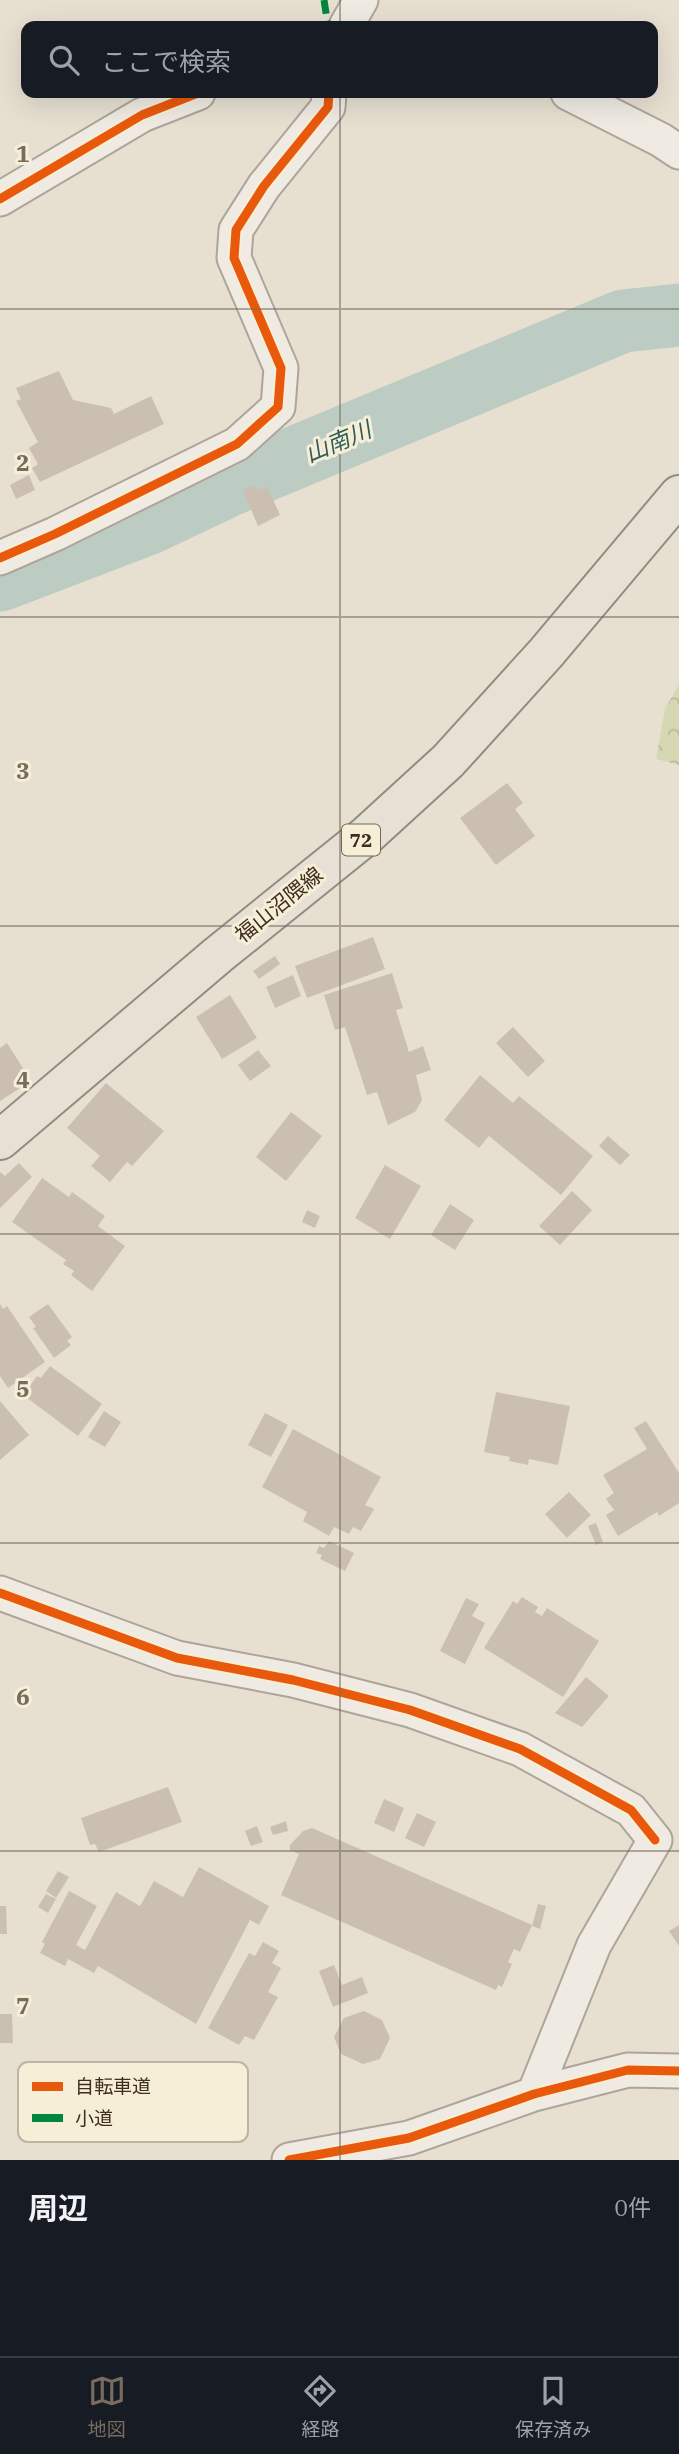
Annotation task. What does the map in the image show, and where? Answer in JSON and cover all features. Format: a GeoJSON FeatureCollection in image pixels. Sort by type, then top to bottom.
{"type":"FeatureCollection","features":[{"type":"Feature","properties":{"kind":"main road","name":"福山沼隈線"},"geometry":{"type":"LineString","coordinates":[[0,1140],[218,955],[367,835],[448,761],[546,653],[679,495]]}},
{"type":"Feature","properties":{"kind":"street"},"geometry":{"type":"LineString","coordinates":[[349,21],[361,0]]}},
{"type":"Feature","properties":{"kind":"street"},"geometry":{"type":"LineString","coordinates":[[0,199],[142,115],[185,98]]}},
{"type":"Feature","properties":{"kind":"street"},"geometry":{"type":"LineString","coordinates":[[0,558],[55,534],[237,444],[278,407],[281,368],[234,258],[236,230],[264,186],[328,107],[329,98]]}},
{"type":"Feature","properties":{"kind":"street"},"geometry":{"type":"LineString","coordinates":[[578,98],[661,140],[679,152]]}},
{"type":"Feature","properties":{"kind":"street"},"geometry":{"type":"LineString","coordinates":[[0,1593],[177,1658],[292,1680],[410,1710],[520,1749],[631,1810],[667,1838],[594,1945],[534,2094]]}},
{"type":"Feature","properties":{"kind":"street"},"geometry":{"type":"LineString","coordinates":[[289,2160],[409,2138],[534,2094],[628,2070],[679,2071]]}},
{"type":"Feature","properties":{"kind":"green space"},"geometry":{"type":"Polygon","coordinates":[[[679,684],[679,765],[656,759],[665,709],[679,684]]]}},
{"type":"Feature","properties":{"kind":"building"},"geometry":{"type":"Polygon","coordinates":[[[59,371],[73,400],[111,408],[114,414],[151,396],[164,424],[40,482],[32,468],[38,464],[29,448],[38,442],[16,401],[21,399],[16,388],[59,371]]]}},
{"type":"Feature","properties":{"kind":"building"},"geometry":{"type":"Polygon","coordinates":[[[29,475],[35,490],[16,499],[10,485],[29,475]]]}},
{"type":"Feature","properties":{"kind":"building"},"geometry":{"type":"Polygon","coordinates":[[[255,485],[257,490],[267,486],[280,515],[258,526],[243,490],[255,485]]]}},
{"type":"Feature","properties":{"kind":"building"},"geometry":{"type":"Polygon","coordinates":[[[507,783],[523,803],[515,809],[535,836],[496,865],[460,818],[507,783]]]}},
{"type":"Feature","properties":{"kind":"building"},"geometry":{"type":"Polygon","coordinates":[[[373,937],[385,969],[307,998],[295,966],[373,937]]]}},
{"type":"Feature","properties":{"kind":"building"},"geometry":{"type":"Polygon","coordinates":[[[275,956],[280,964],[259,979],[253,971],[275,956]]]}},
{"type":"Feature","properties":{"kind":"building"},"geometry":{"type":"Polygon","coordinates":[[[392,973],[403,1008],[396,1010],[409,1052],[423,1046],[431,1070],[416,1075],[422,1100],[415,1112],[388,1125],[377,1092],[367,1095],[345,1027],[335,1030],[324,995],[392,973]]]}},
{"type":"Feature","properties":{"kind":"building"},"geometry":{"type":"Polygon","coordinates":[[[293,975],[301,996],[275,1008],[266,987],[293,975]]]}},
{"type":"Feature","properties":{"kind":"building"},"geometry":{"type":"Polygon","coordinates":[[[230,995],[257,1038],[222,1059],[196,1017],[230,995]]]}},
{"type":"Feature","properties":{"kind":"building"},"geometry":{"type":"Polygon","coordinates":[[[513,1027],[545,1061],[528,1077],[496,1043],[513,1027]]]}},
{"type":"Feature","properties":{"kind":"building"},"geometry":{"type":"Polygon","coordinates":[[[7,1043],[31,1081],[0,1101],[0,1048],[7,1043]]]}},
{"type":"Feature","properties":{"kind":"building"},"geometry":{"type":"Polygon","coordinates":[[[258,1050],[271,1066],[250,1081],[238,1065],[258,1050]]]}},
{"type":"Feature","properties":{"kind":"building"},"geometry":{"type":"Polygon","coordinates":[[[480,1075],[513,1103],[519,1096],[593,1156],[561,1195],[489,1136],[479,1148],[444,1120],[480,1075]]]}},
{"type":"Feature","properties":{"kind":"building"},"geometry":{"type":"Polygon","coordinates":[[[106,1083],[164,1131],[132,1166],[127,1162],[110,1182],[91,1166],[100,1156],[67,1128],[106,1083]]]}},
{"type":"Feature","properties":{"kind":"building"},"geometry":{"type":"Polygon","coordinates":[[[291,1112],[322,1136],[286,1181],[256,1157],[291,1112]]]}},
{"type":"Feature","properties":{"kind":"building"},"geometry":{"type":"Polygon","coordinates":[[[608,1136],[630,1155],[620,1165],[599,1146],[608,1136]]]}},
{"type":"Feature","properties":{"kind":"building"},"geometry":{"type":"Polygon","coordinates":[[[19,1163],[32,1177],[0,1208],[0,1172],[5,1176],[19,1163]]]}},
{"type":"Feature","properties":{"kind":"building"},"geometry":{"type":"Polygon","coordinates":[[[385,1165],[421,1186],[390,1239],[355,1218],[385,1165]]]}},
{"type":"Feature","properties":{"kind":"building"},"geometry":{"type":"Polygon","coordinates":[[[42,1178],[69,1197],[72,1192],[105,1216],[98,1226],[125,1246],[92,1291],[71,1275],[74,1271],[63,1264],[66,1260],[12,1222],[42,1178]]]}},
{"type":"Feature","properties":{"kind":"building"},"geometry":{"type":"Polygon","coordinates":[[[572,1191],[592,1210],[560,1245],[539,1226],[572,1191]]]}},
{"type":"Feature","properties":{"kind":"building"},"geometry":{"type":"Polygon","coordinates":[[[450,1204],[474,1220],[455,1250],[431,1235],[450,1204]]]}},
{"type":"Feature","properties":{"kind":"building"},"geometry":{"type":"Polygon","coordinates":[[[307,1210],[320,1216],[315,1228],[302,1222],[307,1210]]]}},
{"type":"Feature","properties":{"kind":"building"},"geometry":{"type":"Polygon","coordinates":[[[0,1304],[3,1309],[7,1306],[45,1362],[8,1388],[0,1376],[0,1304]]]}},
{"type":"Feature","properties":{"kind":"building"},"geometry":{"type":"Polygon","coordinates":[[[48,1304],[72,1337],[67,1341],[71,1345],[54,1358],[33,1328],[36,1327],[29,1317],[48,1304]]]}},
{"type":"Feature","properties":{"kind":"building"},"geometry":{"type":"Polygon","coordinates":[[[50,1366],[102,1404],[78,1436],[23,1395],[37,1376],[41,1378],[50,1366]]]}},
{"type":"Feature","properties":{"kind":"building"},"geometry":{"type":"Polygon","coordinates":[[[496,1392],[570,1406],[558,1465],[529,1459],[528,1465],[509,1461],[510,1457],[484,1452],[496,1392]]]}},
{"type":"Feature","properties":{"kind":"building"},"geometry":{"type":"Polygon","coordinates":[[[0,1401],[29,1435],[0,1460],[0,1401]]]}},
{"type":"Feature","properties":{"kind":"building"},"geometry":{"type":"Polygon","coordinates":[[[104,1411],[121,1422],[105,1447],[88,1437],[104,1411]]]}},
{"type":"Feature","properties":{"kind":"building"},"geometry":{"type":"Polygon","coordinates":[[[265,1413],[288,1425],[271,1457],[248,1445],[265,1413]]]}},
{"type":"Feature","properties":{"kind":"building"},"geometry":{"type":"Polygon","coordinates":[[[646,1421],[679,1473],[679,1503],[659,1516],[657,1512],[618,1536],[606,1515],[614,1510],[606,1499],[614,1493],[603,1475],[647,1449],[634,1428],[646,1421]]]}},
{"type":"Feature","properties":{"kind":"building"},"geometry":{"type":"Polygon","coordinates":[[[293,1429],[381,1477],[365,1505],[374,1509],[361,1531],[353,1527],[349,1534],[334,1527],[329,1536],[303,1521],[307,1512],[262,1487],[293,1429]]]}},
{"type":"Feature","properties":{"kind":"building"},"geometry":{"type":"Polygon","coordinates":[[[569,1492],[591,1515],[567,1538],[545,1514],[569,1492]]]}},
{"type":"Feature","properties":{"kind":"building"},"geometry":{"type":"Polygon","coordinates":[[[596,1523],[603,1542],[596,1545],[588,1526],[596,1523]]]}},
{"type":"Feature","properties":{"kind":"building"},"geometry":{"type":"Polygon","coordinates":[[[329,1541],[354,1553],[345,1571],[320,1559],[322,1555],[316,1553],[319,1546],[324,1548],[329,1541]]]}},
{"type":"Feature","properties":{"kind":"building"},"geometry":{"type":"Polygon","coordinates":[[[522,1597],[538,1607],[535,1612],[542,1616],[547,1608],[599,1641],[563,1697],[484,1648],[513,1601],[517,1604],[522,1597]]]}},
{"type":"Feature","properties":{"kind":"building"},"geometry":{"type":"Polygon","coordinates":[[[466,1598],[479,1604],[472,1616],[485,1623],[465,1664],[440,1651],[466,1598]]]}},
{"type":"Feature","properties":{"kind":"building"},"geometry":{"type":"Polygon","coordinates":[[[586,1677],[609,1696],[582,1727],[555,1713],[586,1677]]]}},
{"type":"Feature","properties":{"kind":"building"},"geometry":{"type":"Polygon","coordinates":[[[168,1787],[182,1822],[99,1852],[95,1844],[90,1845],[81,1818],[168,1787]]]}},
{"type":"Feature","properties":{"kind":"building"},"geometry":{"type":"Polygon","coordinates":[[[384,1799],[404,1808],[394,1832],[374,1823],[384,1799]]]}},
{"type":"Feature","properties":{"kind":"building"},"geometry":{"type":"Polygon","coordinates":[[[417,1813],[436,1822],[424,1847],[405,1838],[417,1813]]]}},
{"type":"Feature","properties":{"kind":"building"},"geometry":{"type":"Polygon","coordinates":[[[286,1821],[288,1831],[273,1835],[270,1827],[286,1821]]]}},
{"type":"Feature","properties":{"kind":"building"},"geometry":{"type":"Polygon","coordinates":[[[257,1826],[263,1842],[251,1846],[245,1831],[257,1826]]]}},
{"type":"Feature","properties":{"kind":"building"},"geometry":{"type":"Polygon","coordinates":[[[312,1828],[532,1925],[520,1952],[514,1949],[508,1962],[512,1964],[502,1987],[498,1985],[496,1990],[281,1895],[299,1854],[290,1850],[290,1845],[303,1831],[312,1828]]]}},
{"type":"Feature","properties":{"kind":"building"},"geometry":{"type":"Polygon","coordinates":[[[199,1867],[269,1906],[259,1925],[250,1920],[196,2024],[98,1966],[94,1973],[68,1959],[65,1966],[40,1953],[45,1944],[42,1942],[69,1891],[97,1906],[76,1945],[85,1950],[116,1892],[140,1906],[154,1881],[183,1897],[199,1867]]]}},
{"type":"Feature","properties":{"kind":"building"},"geometry":{"type":"Polygon","coordinates":[[[58,1871],[69,1877],[56,1898],[46,1891],[58,1871]]]}},
{"type":"Feature","properties":{"kind":"building"},"geometry":{"type":"Polygon","coordinates":[[[46,1894],[56,1899],[48,1913],[38,1907],[46,1894]]]}},
{"type":"Feature","properties":{"kind":"building"},"geometry":{"type":"Polygon","coordinates":[[[538,1904],[546,1906],[540,1929],[532,1926],[538,1904]]]}},
{"type":"Feature","properties":{"kind":"building"},"geometry":{"type":"Polygon","coordinates":[[[0,1906],[6,1906],[7,1934],[0,1934],[0,1906]]]}},
{"type":"Feature","properties":{"kind":"building"},"geometry":{"type":"Polygon","coordinates":[[[679,1925],[679,1946],[669,1931],[679,1925]]]}},
{"type":"Feature","properties":{"kind":"building"},"geometry":{"type":"Polygon","coordinates":[[[263,1942],[279,1951],[272,1963],[281,1968],[268,1992],[278,1997],[254,2040],[245,2036],[239,2045],[208,2028],[249,1953],[255,1956],[263,1942]]]}},
{"type":"Feature","properties":{"kind":"building"},"geometry":{"type":"Polygon","coordinates":[[[334,1965],[342,1985],[362,1977],[368,1993],[333,2007],[319,1971],[334,1965]]]}},
{"type":"Feature","properties":{"kind":"building"},"geometry":{"type":"Polygon","coordinates":[[[364,2011],[382,2020],[390,2038],[380,2059],[363,2064],[341,2054],[334,2037],[344,2018],[364,2011]]]}},
{"type":"Feature","properties":{"kind":"building"},"geometry":{"type":"Polygon","coordinates":[[[0,2014],[12,2014],[13,2043],[0,2043],[0,2014]]]}},
{"type":"Feature","properties":{"kind":"waterway","name":"山南川"},"geometry":{"type":"LineString","coordinates":[[0,580],[149,523],[227,486],[623,321],[679,315]]}},
{"type":"Feature","properties":{"kind":"marked path"},"geometry":{"type":"LineString","coordinates":[[324,0],[327,21]]}},
{"type":"Feature","properties":{"kind":"cycle path"},"geometry":{"type":"LineString","coordinates":[[0,199],[142,115],[185,98]]}},
{"type":"Feature","properties":{"kind":"cycle path"},"geometry":{"type":"LineString","coordinates":[[0,558],[55,534],[237,444],[278,407],[281,368],[234,258],[236,230],[264,186],[328,107],[329,98]]}},
{"type":"Feature","properties":{"kind":"cycle path"},"geometry":{"type":"LineString","coordinates":[[0,1593],[177,1658],[293,1680],[410,1710],[520,1749],[631,1810],[655,1840]]}},
{"type":"Feature","properties":{"kind":"cycle path"},"geometry":{"type":"LineString","coordinates":[[289,2160],[409,2138],[534,2094],[628,2070],[679,2071]]}}]}
